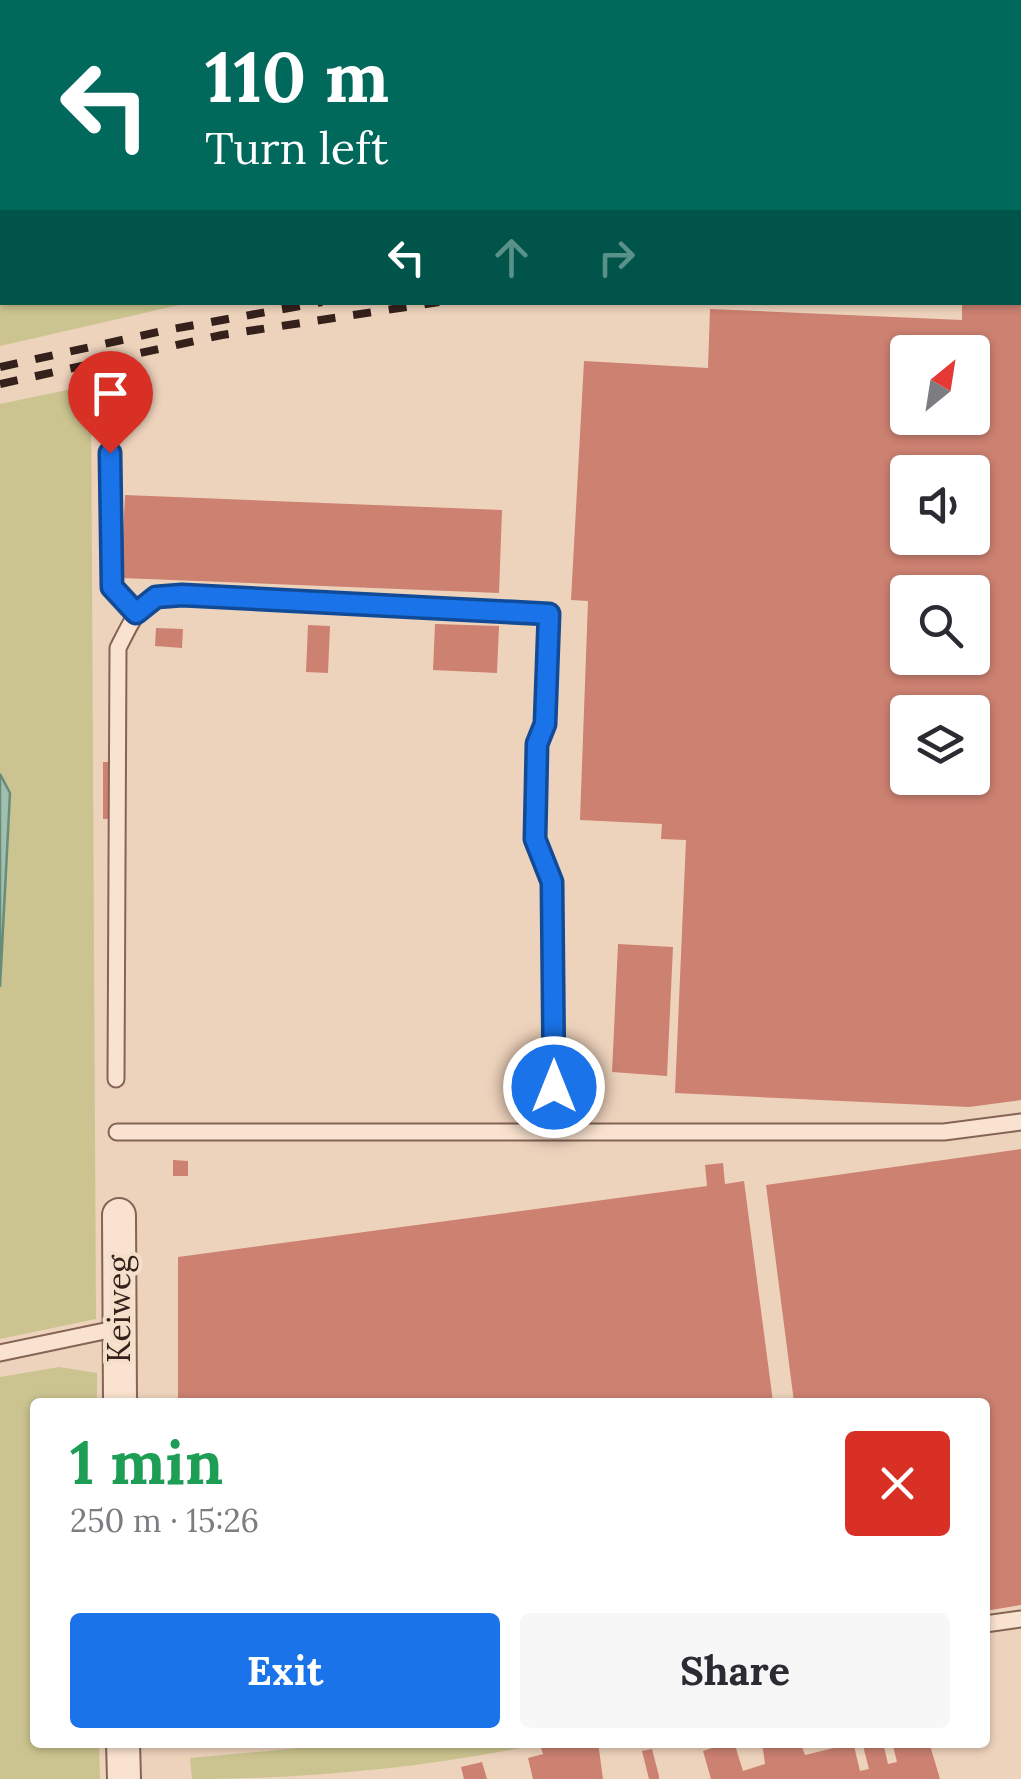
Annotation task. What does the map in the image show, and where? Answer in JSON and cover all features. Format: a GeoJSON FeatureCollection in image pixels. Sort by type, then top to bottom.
{"type":"FeatureCollection","features":[{"type":"Feature","properties":{"kind":"street","name":"Keiweg"},"geometry":{"type":"LineString","coordinates":[[118,1214],[120,1398]]}},
{"type":"Feature","properties":{"kind":"street"},"geometry":{"type":"LineString","coordinates":[[123,1748],[124,1779]]}},
{"type":"Feature","properties":{"kind":"lane"},"geometry":{"type":"LineString","coordinates":[[110,453],[112,587],[136,613]]}},
{"type":"Feature","properties":{"kind":"lane"},"geometry":{"type":"LineString","coordinates":[[116,1079],[118,648],[136,613],[156,597],[182,595],[549,614],[545,724],[537,744],[535,839],[552,882],[554,1087],[547,1131]]}},
{"type":"Feature","properties":{"kind":"lane"},"geometry":{"type":"LineString","coordinates":[[117,1132],[944,1132],[1021,1122]]}},
{"type":"Feature","properties":{"kind":"lane"},"geometry":{"type":"LineString","coordinates":[[0,1352],[119,1328]]}},
{"type":"Feature","properties":{"kind":"lane"},"geometry":{"type":"LineString","coordinates":[[990,1623],[1021,1618]]}},
{"type":"Feature","properties":{"kind":"shaded area"},"geometry":{"type":"Polygon","coordinates":[[[0,305],[179,305],[0,346],[0,305]]]}},
{"type":"Feature","properties":{"kind":"shaded area"},"geometry":{"type":"Polygon","coordinates":[[[91,385],[96,1319],[0,1339],[0,987],[10,793],[0,774],[0,404],[91,385]]]}},
{"type":"Feature","properties":{"kind":"shaded area"},"geometry":{"type":"Polygon","coordinates":[[[0,774],[10,793],[0,987],[0,774]]]}},
{"type":"Feature","properties":{"kind":"shaded area"},"geometry":{"type":"Polygon","coordinates":[[[59,1367],[97,1373],[97,1398],[30,1398],[30,1748],[99,1748],[100,1779],[0,1779],[0,1377],[59,1367]]]}},
{"type":"Feature","properties":{"kind":"shaded area"},"geometry":{"type":"Polygon","coordinates":[[[301,1748],[518,1748],[370,1770],[280,1777],[192,1779],[190,1758],[301,1748]]]}},
{"type":"Feature","properties":{"kind":"building"},"geometry":{"type":"Polygon","coordinates":[[[962,305],[1021,305],[1021,1100],[969,1107],[675,1093],[686,840],[661,839],[662,824],[580,820],[588,601],[571,600],[584,361],[708,368],[710,309],[962,320],[962,305]]]}},
{"type":"Feature","properties":{"kind":"building"},"geometry":{"type":"Polygon","coordinates":[[[125,495],[502,510],[499,593],[121,578],[125,495]]]}},
{"type":"Feature","properties":{"kind":"building"},"geometry":{"type":"Polygon","coordinates":[[[435,624],[499,626],[497,673],[433,670],[435,624]]]}},
{"type":"Feature","properties":{"kind":"building"},"geometry":{"type":"Polygon","coordinates":[[[308,625],[330,626],[328,673],[306,672],[308,625]]]}},
{"type":"Feature","properties":{"kind":"building"},"geometry":{"type":"Polygon","coordinates":[[[156,628],[183,629],[182,648],[155,646],[156,628]]]}},
{"type":"Feature","properties":{"kind":"building"},"geometry":{"type":"Polygon","coordinates":[[[103,762],[113,762],[113,819],[103,819],[103,762]]]}},
{"type":"Feature","properties":{"kind":"building"},"geometry":{"type":"Polygon","coordinates":[[[618,944],[673,947],[667,1076],[612,1072],[618,944]]]}},
{"type":"Feature","properties":{"kind":"building"},"geometry":{"type":"Polygon","coordinates":[[[1021,1149],[1021,1605],[990,1610],[990,1398],[793,1398],[766,1185],[1021,1149]]]}},
{"type":"Feature","properties":{"kind":"building"},"geometry":{"type":"Polygon","coordinates":[[[173,1160],[188,1161],[188,1176],[173,1176],[173,1160]]]}},
{"type":"Feature","properties":{"kind":"building"},"geometry":{"type":"Polygon","coordinates":[[[723,1163],[725,1184],[744,1181],[772,1398],[178,1398],[178,1257],[707,1186],[705,1165],[723,1163]]]}},
{"type":"Feature","properties":{"kind":"building"},"geometry":{"type":"Polygon","coordinates":[[[541,1748],[599,1748],[603,1779],[533,1779],[528,1758],[543,1754],[541,1748]]]}},
{"type":"Feature","properties":{"kind":"building"},"geometry":{"type":"Polygon","coordinates":[[[736,1748],[743,1771],[765,1764],[763,1748],[802,1748],[805,1755],[854,1748],[860,1771],[869,1769],[864,1748],[884,1748],[888,1764],[897,1762],[894,1748],[931,1748],[940,1779],[711,1779],[703,1751],[736,1748]]]}},
{"type":"Feature","properties":{"kind":"building"},"geometry":{"type":"Polygon","coordinates":[[[652,1749],[659,1779],[649,1779],[642,1751],[652,1749]]]}},
{"type":"Feature","properties":{"kind":"building"},"geometry":{"type":"Polygon","coordinates":[[[482,1762],[487,1779],[464,1779],[461,1767],[482,1762]]]}},
{"type":"Feature","properties":{"kind":"railway"},"geometry":{"type":"LineString","coordinates":[[0,367],[167,330],[305,305]]}},
{"type":"Feature","properties":{"kind":"railway"},"geometry":{"type":"LineString","coordinates":[[0,384],[222,335],[419,305]]}},
{"type":"Feature","properties":{"kind":"route"},"geometry":{"type":"LineString","coordinates":[[110,453],[112,587],[136,613],[156,597],[182,595],[549,614],[545,724],[537,744],[535,839],[552,882],[554,1087]]}}]}
